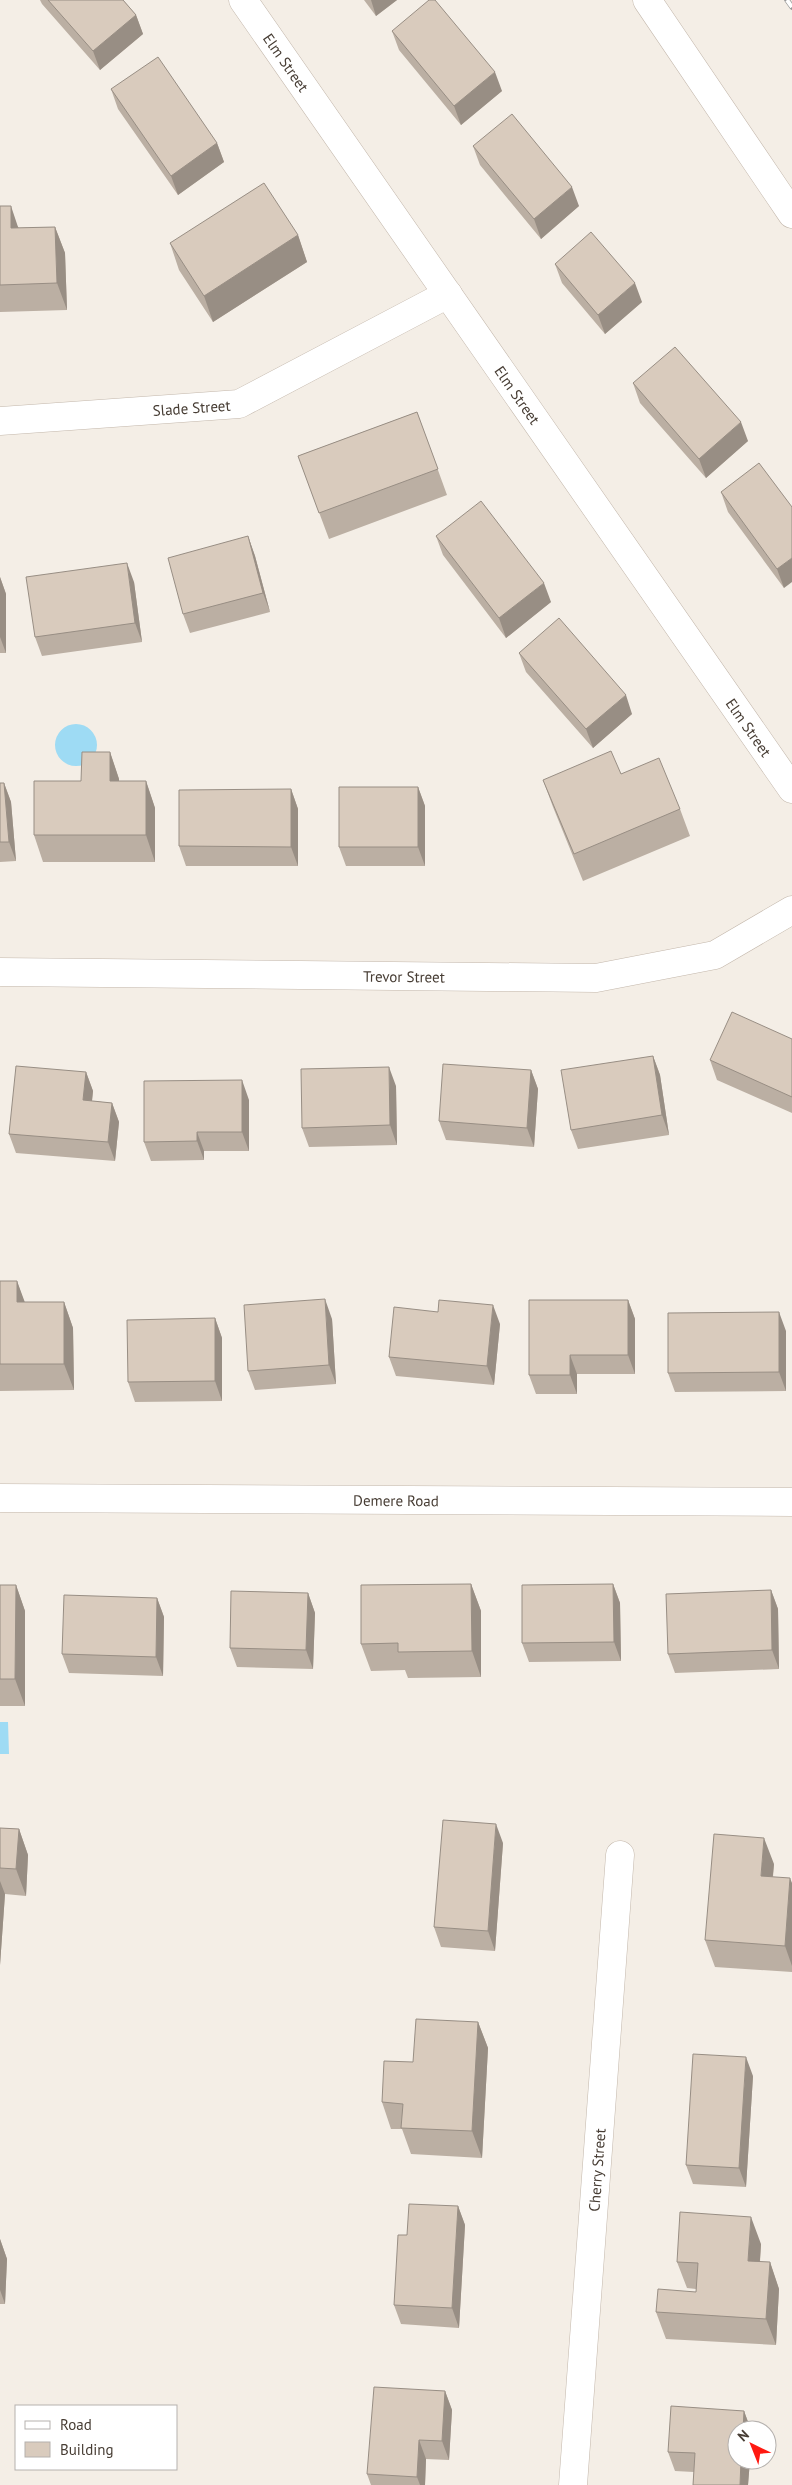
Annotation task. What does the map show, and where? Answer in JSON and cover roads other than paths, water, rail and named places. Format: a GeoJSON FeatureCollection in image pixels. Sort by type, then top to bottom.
{"type":"FeatureCollection","features":[{"type":"Feature","properties":{"kind":"street","name":"Elm Street"},"geometry":{"type":"LineString","coordinates":[[243,0],[792,789]]}},
{"type":"Feature","properties":{"kind":"street"},"geometry":{"type":"LineString","coordinates":[[647,0],[792,214]]}},
{"type":"Feature","properties":{"kind":"street","name":"Slade Street"},"geometry":{"type":"LineString","coordinates":[[0,421],[239,404],[448,294]]}},
{"type":"Feature","properties":{"kind":"street","name":"Trevor Street"},"geometry":{"type":"LineString","coordinates":[[0,972],[596,978],[715,956],[792,910]]}},
{"type":"Feature","properties":{"kind":"street","name":"Demere Road"},"geometry":{"type":"LineString","coordinates":[[0,1498],[792,1502]]}},
{"type":"Feature","properties":{"kind":"street","name":"Cherry Street"},"geometry":{"type":"LineString","coordinates":[[573,2485],[620,1855]]}},
{"type":"Feature","properties":{"kind":"water"},"geometry":{"type":"Polygon","coordinates":[[[80,724],[88,727],[94,733],[97,745],[94,757],[88,763],[72,766],[64,763],[58,757],[55,741],[58,733],[64,727],[80,724]]]}},
{"type":"Feature","properties":{"kind":"water"},"geometry":{"type":"Polygon","coordinates":[[[0,1722],[8,1722],[9,1754],[0,1754],[0,1722]]]}},
{"type":"Feature","properties":{"kind":"railway"},"geometry":{"type":"LineString","coordinates":[[787,0],[792,7]]}}]}
